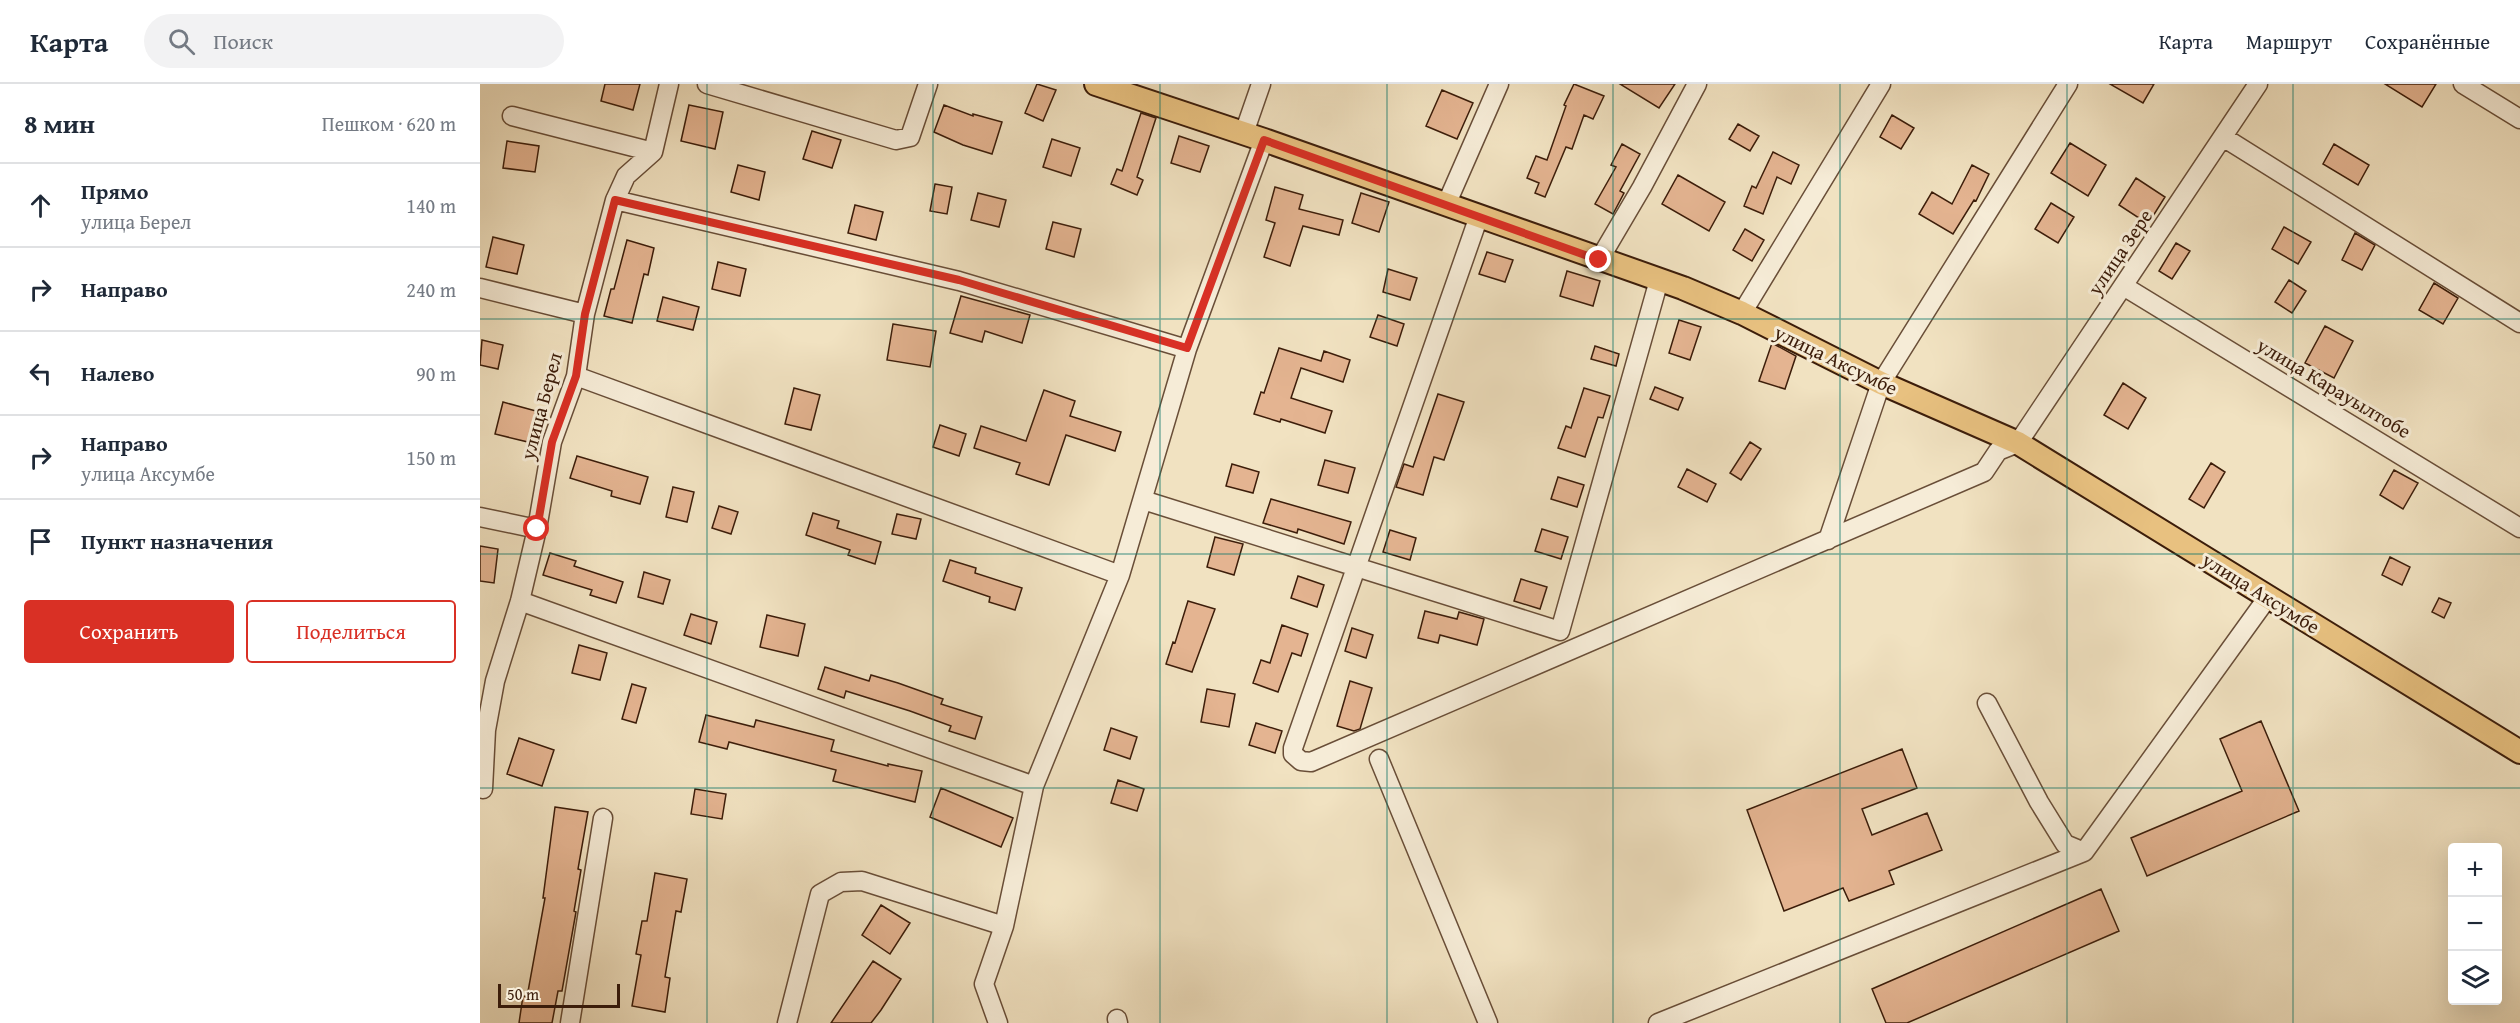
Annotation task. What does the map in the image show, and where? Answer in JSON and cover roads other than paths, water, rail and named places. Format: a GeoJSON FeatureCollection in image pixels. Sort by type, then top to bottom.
{"type":"FeatureCollection","features":[{"type":"Feature","properties":{"kind":"main road","name":"улица Аксумбе"},"geometry":{"type":"LineString","coordinates":[[1096,84],[1254,136],[1659,280],[1742,313],[1881,383],[2018,443],[2520,752]]}},
{"type":"Feature","properties":{"kind":"street"},"geometry":{"type":"LineString","coordinates":[[512,116],[653,152],[669,84]]}},
{"type":"Feature","properties":{"kind":"street"},"geometry":{"type":"LineString","coordinates":[[707,84],[896,140],[910,137],[928,84]]}},
{"type":"Feature","properties":{"kind":"street"},"geometry":{"type":"LineString","coordinates":[[998,1023],[984,984],[1004,926],[1034,786],[1120,575],[1187,348],[1254,136],[1261,84]]}},
{"type":"Feature","properties":{"kind":"street"},"geometry":{"type":"LineString","coordinates":[[1446,205],[1499,84]]}},
{"type":"Feature","properties":{"kind":"street"},"geometry":{"type":"LineString","coordinates":[[1599,260],[1697,84]]}},
{"type":"Feature","properties":{"kind":"street"},"geometry":{"type":"LineString","coordinates":[[1742,313],[1881,84]]}},
{"type":"Feature","properties":{"kind":"street"},"geometry":{"type":"LineString","coordinates":[[1827,540],[1881,383],[2068,84]]}},
{"type":"Feature","properties":{"kind":"street","name":"улица Зере"},"geometry":{"type":"LineString","coordinates":[[2018,443],[2125,287],[2258,84]]}},
{"type":"Feature","properties":{"kind":"street"},"geometry":{"type":"LineString","coordinates":[[2463,84],[2520,119]]}},
{"type":"Feature","properties":{"kind":"street"},"geometry":{"type":"LineString","coordinates":[[2223,137],[2520,322]]}},
{"type":"Feature","properties":{"kind":"street","name":"улица Берел"},"geometry":{"type":"LineString","coordinates":[[483,789],[487,680],[520,601],[537,529],[552,442],[576,376],[585,314],[615,200],[626,176],[653,152]]}},
{"type":"Feature","properties":{"kind":"street"},"geometry":{"type":"LineString","coordinates":[[615,200],[959,280],[1187,348]]}},
{"type":"Feature","properties":{"kind":"street"},"geometry":{"type":"LineString","coordinates":[[1479,216],[1293,748],[1293,754],[1301,761],[1311,762],[1984,472],[1998,452],[2018,443]]}},
{"type":"Feature","properties":{"kind":"street"},"geometry":{"type":"LineString","coordinates":[[1569,651],[1560,631],[1659,280]]}},
{"type":"Feature","properties":{"kind":"street","name":"улица Карауылтобе"},"geometry":{"type":"LineString","coordinates":[[2125,287],[2520,528]]}},
{"type":"Feature","properties":{"kind":"street"},"geometry":{"type":"LineString","coordinates":[[480,288],[585,314]]}},
{"type":"Feature","properties":{"kind":"street"},"geometry":{"type":"LineString","coordinates":[[576,376],[1120,575]]}},
{"type":"Feature","properties":{"kind":"street"},"geometry":{"type":"LineString","coordinates":[[1143,500],[1560,631]]}},
{"type":"Feature","properties":{"kind":"street"},"geometry":{"type":"LineString","coordinates":[[480,517],[537,529]]}},
{"type":"Feature","properties":{"kind":"street"},"geometry":{"type":"LineString","coordinates":[[1658,1023],[2084,852],[2268,597]]}},
{"type":"Feature","properties":{"kind":"street"},"geometry":{"type":"LineString","coordinates":[[520,601],[1034,786]]}},
{"type":"Feature","properties":{"kind":"street"},"geometry":{"type":"LineString","coordinates":[[1987,703],[2039,802],[2066,844],[2084,852]]}},
{"type":"Feature","properties":{"kind":"street"},"geometry":{"type":"LineString","coordinates":[[1379,759],[1488,1023]]}},
{"type":"Feature","properties":{"kind":"street"},"geometry":{"type":"LineString","coordinates":[[570,1023],[603,818]]}},
{"type":"Feature","properties":{"kind":"street"},"geometry":{"type":"LineString","coordinates":[[787,1023],[820,894],[841,882],[862,881],[1004,926]]}}]}
